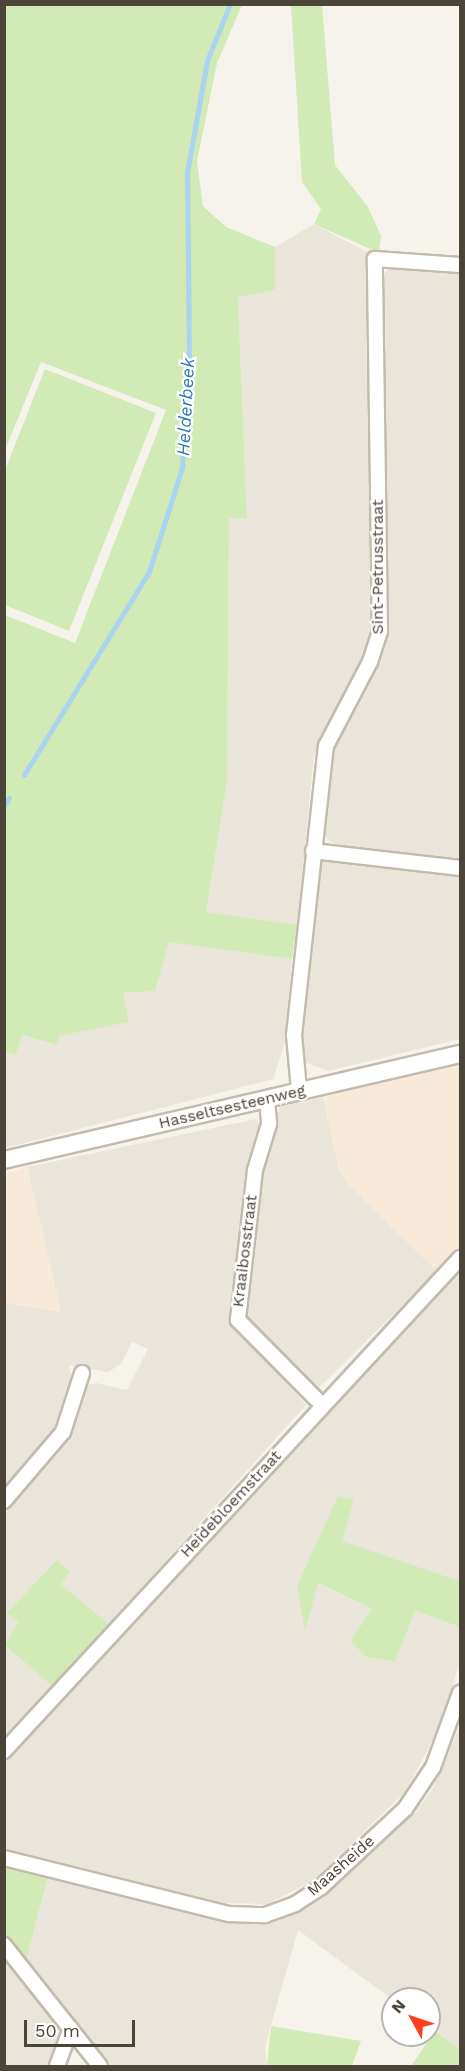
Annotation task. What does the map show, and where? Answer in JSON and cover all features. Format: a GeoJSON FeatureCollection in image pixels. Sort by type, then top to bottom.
{"type":"FeatureCollection","features":[{"type":"Feature","properties":{"kind":"street","name":"Sint-Petrusstraat"},"geometry":{"type":"LineString","coordinates":[[299,1090],[294,1035],[314,851],[330,734],[370,662],[380,631],[375,259],[460,265]]}},
{"type":"Feature","properties":{"kind":"street"},"geometry":{"type":"LineString","coordinates":[[314,851],[460,868]]}},
{"type":"Feature","properties":{"kind":"street","name":"Hasseltsesteenweg"},"geometry":{"type":"LineString","coordinates":[[4,1160],[460,1053]]}},
{"type":"Feature","properties":{"kind":"street","name":"Kraaibosstraat"},"geometry":{"type":"LineString","coordinates":[[267,1099],[268,1124],[255,1170],[238,1320],[322,1405]]}},
{"type":"Feature","properties":{"kind":"street","name":"Heidebloemstraat"},"geometry":{"type":"LineString","coordinates":[[4,1751],[460,1258]]}},
{"type":"Feature","properties":{"kind":"street"},"geometry":{"type":"LineString","coordinates":[[4,1501],[63,1432],[82,1373]]}},
{"type":"Feature","properties":{"kind":"street","name":"Maasheide"},"geometry":{"type":"LineString","coordinates":[[4,1858],[229,1914],[265,1915],[295,1904],[321,1887],[410,1802],[433,1767],[460,1693]]}},
{"type":"Feature","properties":{"kind":"street"},"geometry":{"type":"LineString","coordinates":[[4,1945],[100,2067]]}},
{"type":"Feature","properties":{"kind":"street"},"geometry":{"type":"LineString","coordinates":[[57,2067],[71,2028]]}},
{"type":"Feature","properties":{"kind":"shaded area"},"geometry":{"type":"Polygon","coordinates":[[[314,224],[369,253],[373,640],[314,755],[297,925],[206,913],[227,783],[229,517],[247,517],[238,296],[275,290],[275,247],[314,224]]]}},
{"type":"Feature","properties":{"kind":"shaded area"},"geometry":{"type":"Polygon","coordinates":[[[391,266],[460,271],[460,864],[346,853],[326,838],[323,827],[332,748],[385,641],[381,277],[391,266]]]}},
{"type":"Feature","properties":{"kind":"shaded area"},"geometry":{"type":"Polygon","coordinates":[[[323,858],[460,872],[460,1039],[328,1071],[303,1061],[299,1050],[314,865],[323,858]]]}},
{"type":"Feature","properties":{"kind":"shaded area"},"geometry":{"type":"Polygon","coordinates":[[[169,941],[292,959],[284,1046],[273,1079],[5,1148],[4,1052],[16,1055],[22,1035],[57,1045],[58,1036],[128,1022],[122,993],[155,991],[169,941]]]}},
{"type":"Feature","properties":{"kind":"shaded area"},"geometry":{"type":"Polygon","coordinates":[[[460,1064],[460,1247],[437,1271],[347,1183],[339,1170],[323,1097],[460,1064]]]}},
{"type":"Feature","properties":{"kind":"shaded area"},"geometry":{"type":"Polygon","coordinates":[[[323,1097],[339,1170],[347,1183],[437,1271],[316,1391],[245,1320],[261,1172],[280,1107],[323,1097]]]}},
{"type":"Feature","properties":{"kind":"shaded area"},"geometry":{"type":"Polygon","coordinates":[[[256,1119],[262,1129],[250,1162],[231,1321],[306,1405],[109,1624],[59,1584],[7,1612],[18,1622],[6,1645],[52,1686],[5,1737],[4,1510],[59,1450],[85,1386],[96,1383],[127,1390],[148,1349],[132,1342],[121,1364],[108,1372],[69,1365],[72,1383],[58,1428],[5,1492],[5,1303],[61,1312],[27,1167],[256,1119]]]}},
{"type":"Feature","properties":{"kind":"shaded area"},"geometry":{"type":"Polygon","coordinates":[[[27,1167],[61,1312],[5,1303],[5,1173],[27,1167]]]}},
{"type":"Feature","properties":{"kind":"shaded area"},"geometry":{"type":"Polygon","coordinates":[[[460,1265],[460,1581],[341,1541],[353,1499],[338,1496],[305,1629],[317,1583],[372,1609],[350,1641],[366,1657],[395,1662],[415,1611],[460,1627],[460,1662],[438,1729],[406,1791],[313,1881],[267,1904],[225,1903],[5,1849],[4,1757],[460,1265]]]}},
{"type":"Feature","properties":{"kind":"shaded area"},"geometry":{"type":"Polygon","coordinates":[[[460,1726],[460,2049],[441,2035],[441,1987],[381,1987],[381,1991],[298,1930],[265,2046],[267,2066],[107,2066],[26,1961],[48,1877],[224,1921],[260,1922],[303,1908],[415,1813],[432,1790],[460,1726]]]}},
{"type":"Feature","properties":{"kind":"shaded area"},"geometry":{"type":"Polygon","coordinates":[[[4,1955],[59,2025],[52,2066],[5,2066],[4,1955]]]}},
{"type":"Feature","properties":{"kind":"green space"},"geometry":{"type":"Polygon","coordinates":[[[5,4],[242,5],[217,63],[197,161],[203,206],[226,227],[275,247],[275,290],[238,297],[247,518],[229,518],[227,783],[206,912],[297,925],[292,959],[169,942],[155,991],[123,993],[129,1022],[59,1036],[57,1045],[22,1035],[16,1055],[4,1052],[5,615],[75,643],[166,410],[41,362],[5,450],[5,4]]]}},
{"type":"Feature","properties":{"kind":"green space"},"geometry":{"type":"Polygon","coordinates":[[[291,5],[322,5],[335,165],[368,207],[381,236],[379,253],[314,224],[321,209],[302,182],[291,5]]]}},
{"type":"Feature","properties":{"kind":"green space"},"geometry":{"type":"Polygon","coordinates":[[[45,369],[156,413],[69,631],[5,605],[5,470],[45,369]]]}},
{"type":"Feature","properties":{"kind":"green space"},"geometry":{"type":"Polygon","coordinates":[[[338,1496],[354,1499],[342,1541],[460,1581],[460,1627],[415,1611],[395,1662],[366,1657],[350,1641],[372,1609],[318,1583],[305,1631],[297,1586],[338,1496]]]}},
{"type":"Feature","properties":{"kind":"green space"},"geometry":{"type":"Polygon","coordinates":[[[57,1560],[70,1572],[60,1584],[109,1624],[52,1686],[5,1645],[18,1622],[7,1613],[57,1560]]]}},
{"type":"Feature","properties":{"kind":"green space"},"geometry":{"type":"Polygon","coordinates":[[[5,1866],[48,1877],[26,1961],[5,1938],[5,1866]]]}},
{"type":"Feature","properties":{"kind":"green space"},"geometry":{"type":"Polygon","coordinates":[[[271,2026],[361,2041],[352,2066],[267,2066],[271,2026]]]}},
{"type":"Feature","properties":{"kind":"green space"},"geometry":{"type":"Polygon","coordinates":[[[441,2035],[460,2049],[460,2066],[411,2066],[424,2047],[441,2047],[441,2035]]]}},
{"type":"Feature","properties":{"kind":"waterway","name":"Helderbeek"},"geometry":{"type":"LineString","coordinates":[[24,775],[149,572],[182,468],[189,354],[187,173],[207,61],[230,4]]}},
{"type":"Feature","properties":{"kind":"waterway","name":"Helderbeek"},"geometry":{"type":"LineString","coordinates":[[4,806],[9,798]]}}]}
